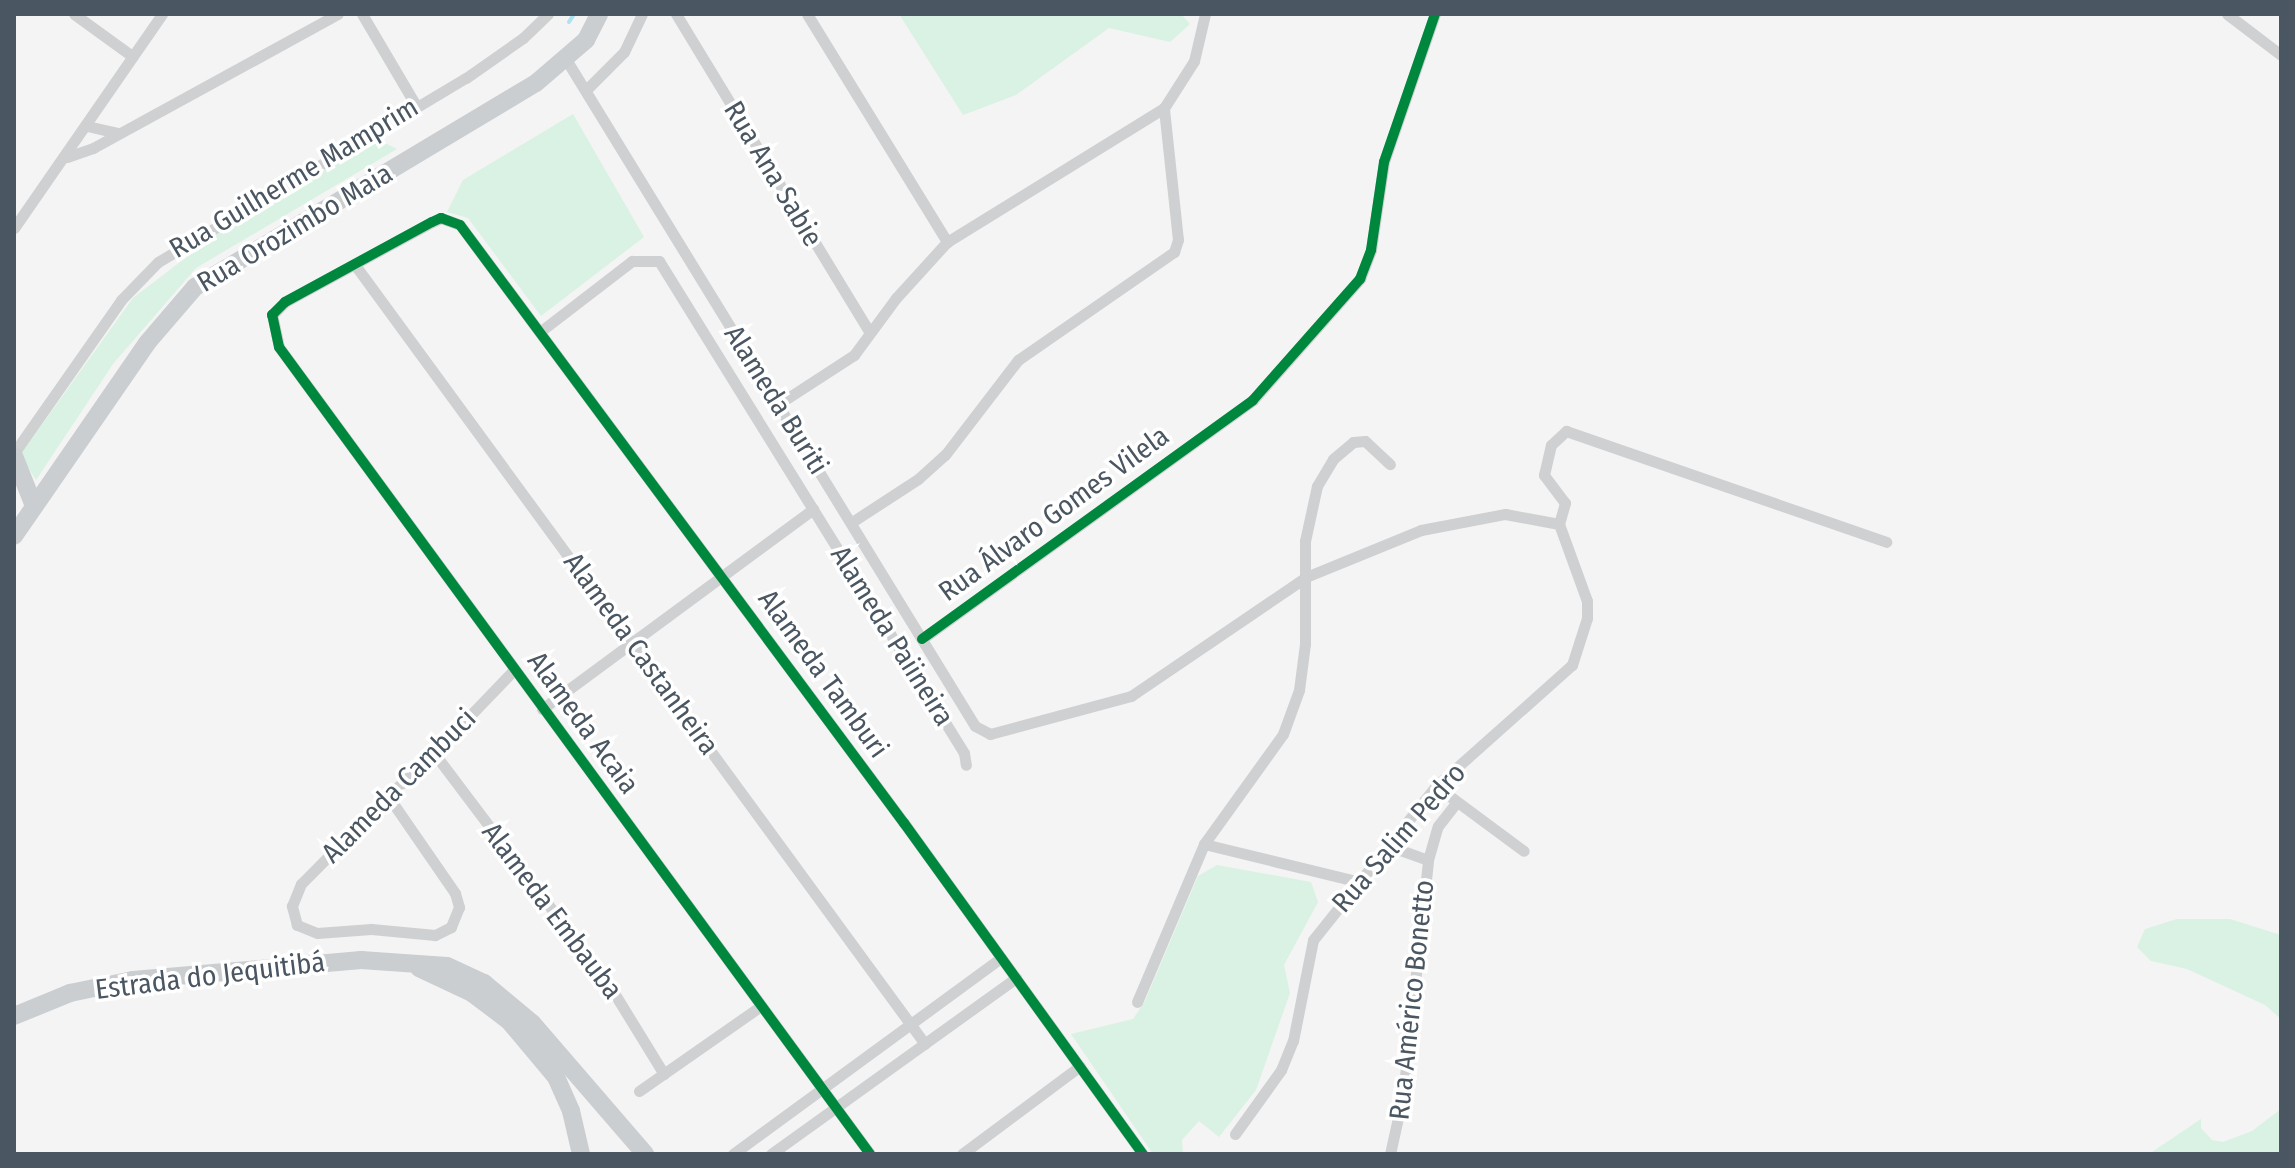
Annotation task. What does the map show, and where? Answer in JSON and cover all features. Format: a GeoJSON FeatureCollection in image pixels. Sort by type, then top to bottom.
{"type":"FeatureCollection","features":[{"type":"Feature","properties":{"kind":"main road","name":"Rua Orozimbo Maia"},"geometry":{"type":"LineString","coordinates":[[14,536],[147,343],[195,287],[567,61],[586,40],[599,14]]}},
{"type":"Feature","properties":{"kind":"main road"},"geometry":{"type":"LineString","coordinates":[[14,455],[31,511]]}},
{"type":"Feature","properties":{"kind":"main road"},"geometry":{"type":"LineString","coordinates":[[14,489],[31,511]]}},
{"type":"Feature","properties":{"kind":"main road","name":"Estrada do Jequitibá"},"geometry":{"type":"LineString","coordinates":[[16,1014],[70,993],[133,980],[312,962],[447,966],[484,983],[532,1023],[645,1154]]}},
{"type":"Feature","properties":{"kind":"main road","name":"Estrada do Jequitibá"},"geometry":{"type":"LineString","coordinates":[[410,964],[472,993],[509,1021],[556,1077],[571,1111],[581,1154]]}},
{"type":"Feature","properties":{"kind":"street"},"geometry":{"type":"LineString","coordinates":[[74,14],[132,56]]}},
{"type":"Feature","properties":{"kind":"street"},"geometry":{"type":"LineString","coordinates":[[14,228],[67,157],[162,14]]}},
{"type":"Feature","properties":{"kind":"street"},"geometry":{"type":"LineString","coordinates":[[67,157],[338,14]]}},
{"type":"Feature","properties":{"kind":"street"},"geometry":{"type":"LineString","coordinates":[[362,14],[415,104]]}},
{"type":"Feature","properties":{"kind":"street","name":"Rua Guilherme Mamprim"},"geometry":{"type":"LineString","coordinates":[[14,455],[121,300],[158,262],[415,104],[496,58],[548,14]]}},
{"type":"Feature","properties":{"kind":"street"},"geometry":{"type":"LineString","coordinates":[[587,89],[624,52],[642,14]]}},
{"type":"Feature","properties":{"kind":"street","name":"Rua Ana Sabie"},"geometry":{"type":"LineString","coordinates":[[676,14],[870,333]]}},
{"type":"Feature","properties":{"kind":"street"},"geometry":{"type":"LineString","coordinates":[[807,14],[947,242]]}},
{"type":"Feature","properties":{"kind":"street"},"geometry":{"type":"LineString","coordinates":[[777,405],[834,372],[947,242],[1164,108],[1194,61],[1205,14]]}},
{"type":"Feature","properties":{"kind":"street","name":"Rua Álvaro Gomes Vilela"},"geometry":{"type":"LineString","coordinates":[[922,639],[1215,429],[1269,384],[1360,279],[1371,250],[1384,162],[1435,14]]}},
{"type":"Feature","properties":{"kind":"street"},"geometry":{"type":"LineString","coordinates":[[2227,14],[2281,55]]}},
{"type":"Feature","properties":{"kind":"street","name":"Alameda Buriti"},"geometry":{"type":"LineString","coordinates":[[567,61],[587,89],[975,726],[990,734],[1131,696],[1306,577]]}},
{"type":"Feature","properties":{"kind":"street"},"geometry":{"type":"LineString","coordinates":[[852,522],[918,479],[945,455],[1018,360],[1152,272],[1174,252],[1178,240],[1164,108]]}},
{"type":"Feature","properties":{"kind":"street"},"geometry":{"type":"LineString","coordinates":[[87,126],[117,133]]}},
{"type":"Feature","properties":{"kind":"street","name":"Alameda Tamburi"},"geometry":{"type":"LineString","coordinates":[[355,265],[441,218],[460,225],[541,331],[1143,1154]]}},
{"type":"Feature","properties":{"kind":"street","name":"Alameda Paiineira"},"geometry":{"type":"LineString","coordinates":[[541,331],[632,261],[659,261],[678,285],[964,753],[966,765]]}},
{"type":"Feature","properties":{"kind":"street","name":"Alameda Acaia"},"geometry":{"type":"LineString","coordinates":[[355,265],[285,302],[272,315],[279,347],[870,1154]]}},
{"type":"Feature","properties":{"kind":"street","name":"Alameda Castanheira"},"geometry":{"type":"LineString","coordinates":[[355,265],[925,1044]]}},
{"type":"Feature","properties":{"kind":"street","name":"Rua Salim Pedro"},"geometry":{"type":"LineString","coordinates":[[1235,1134],[1281,1070],[1293,1041],[1313,940],[1436,786],[1572,665],[1587,618],[1587,601],[1559,524],[1565,503],[1544,475],[1551,445],[1566,431],[1886,542]]}},
{"type":"Feature","properties":{"kind":"street"},"geometry":{"type":"LineString","coordinates":[[1137,1002],[1204,844],[1283,734],[1299,690],[1308,517],[1333,459],[1353,442],[1365,441],[1390,464]]}},
{"type":"Feature","properties":{"kind":"street"},"geometry":{"type":"LineString","coordinates":[[542,709],[813,509]]}},
{"type":"Feature","properties":{"kind":"street"},"geometry":{"type":"LineString","coordinates":[[1306,577],[1455,520],[1505,514],[1559,524]]}},
{"type":"Feature","properties":{"kind":"street","name":"Alameda Cambuci"},"geometry":{"type":"LineString","coordinates":[[388,796],[455,893],[459,907],[451,927],[435,935],[371,929],[317,933],[297,925],[292,906],[301,884],[388,796],[434,753],[514,670]]}},
{"type":"Feature","properties":{"kind":"street","name":"Alameda Embauba"},"geometry":{"type":"LineString","coordinates":[[434,753],[611,988],[664,1074]]}},
{"type":"Feature","properties":{"kind":"street"},"geometry":{"type":"LineString","coordinates":[[1436,786],[1524,851]]}},
{"type":"Feature","properties":{"kind":"street","name":"Rua Américo Bonetto"},"geometry":{"type":"LineString","coordinates":[[1390,1154],[1403,1095],[1428,860],[1438,826],[1456,803]]}},
{"type":"Feature","properties":{"kind":"street"},"geometry":{"type":"LineString","coordinates":[[1204,844],[1360,882]]}},
{"type":"Feature","properties":{"kind":"street"},"geometry":{"type":"LineString","coordinates":[[1389,846],[1428,860]]}},
{"type":"Feature","properties":{"kind":"street"},"geometry":{"type":"LineString","coordinates":[[733,1154],[825,1091],[1001,958]]}},
{"type":"Feature","properties":{"kind":"street"},"geometry":{"type":"LineString","coordinates":[[771,1154],[1016,978]]}},
{"type":"Feature","properties":{"kind":"street"},"geometry":{"type":"LineString","coordinates":[[639,1091],[761,1006]]}},
{"type":"Feature","properties":{"kind":"street"},"geometry":{"type":"LineString","coordinates":[[962,1154],[1080,1066]]}},
{"type":"Feature","properties":{"kind":"green space"},"geometry":{"type":"Polygon","coordinates":[[[899,14],[1181,14],[1190,24],[1170,42],[1109,28],[1016,95],[963,115],[899,14]]]}},
{"type":"Feature","properties":{"kind":"green space"},"geometry":{"type":"Polygon","coordinates":[[[573,114],[644,237],[541,316],[468,218],[447,212],[463,180],[573,114]]]}},
{"type":"Feature","properties":{"kind":"green space"},"geometry":{"type":"Polygon","coordinates":[[[375,138],[397,149],[196,268],[113,364],[36,480],[20,455],[133,298],[247,211],[375,138]]]}},
{"type":"Feature","properties":{"kind":"green space"},"geometry":{"type":"Polygon","coordinates":[[[1217,865],[1311,882],[1318,902],[1284,965],[1290,993],[1256,1090],[1219,1137],[1199,1121],[1182,1140],[1183,1154],[1153,1154],[1071,1034],[1133,1019],[1145,1001],[1198,876],[1217,865]]]}},
{"type":"Feature","properties":{"kind":"green space"},"geometry":{"type":"Polygon","coordinates":[[[2177,919],[2230,919],[2281,935],[2281,1019],[2265,1005],[2187,969],[2151,961],[2137,947],[2145,929],[2177,919]]]}},
{"type":"Feature","properties":{"kind":"green space"},"geometry":{"type":"Polygon","coordinates":[[[2281,1109],[2281,1154],[2149,1154],[2201,1119],[2201,1128],[2212,1140],[2223,1142],[2252,1131],[2281,1109]]]}},
{"type":"Feature","properties":{"kind":"waterway"},"geometry":{"type":"LineString","coordinates":[[569,22],[574,14]]}},
{"type":"Feature","properties":{"kind":"cycle path"},"geometry":{"type":"LineString","coordinates":[[922,639],[1253,400],[1360,279],[1371,250],[1384,162],[1435,14]]}},
{"type":"Feature","properties":{"kind":"cycle path"},"geometry":{"type":"LineString","coordinates":[[870,1154],[279,347],[272,315],[285,302],[441,218],[460,225],[904,823],[1143,1154]]}}]}
